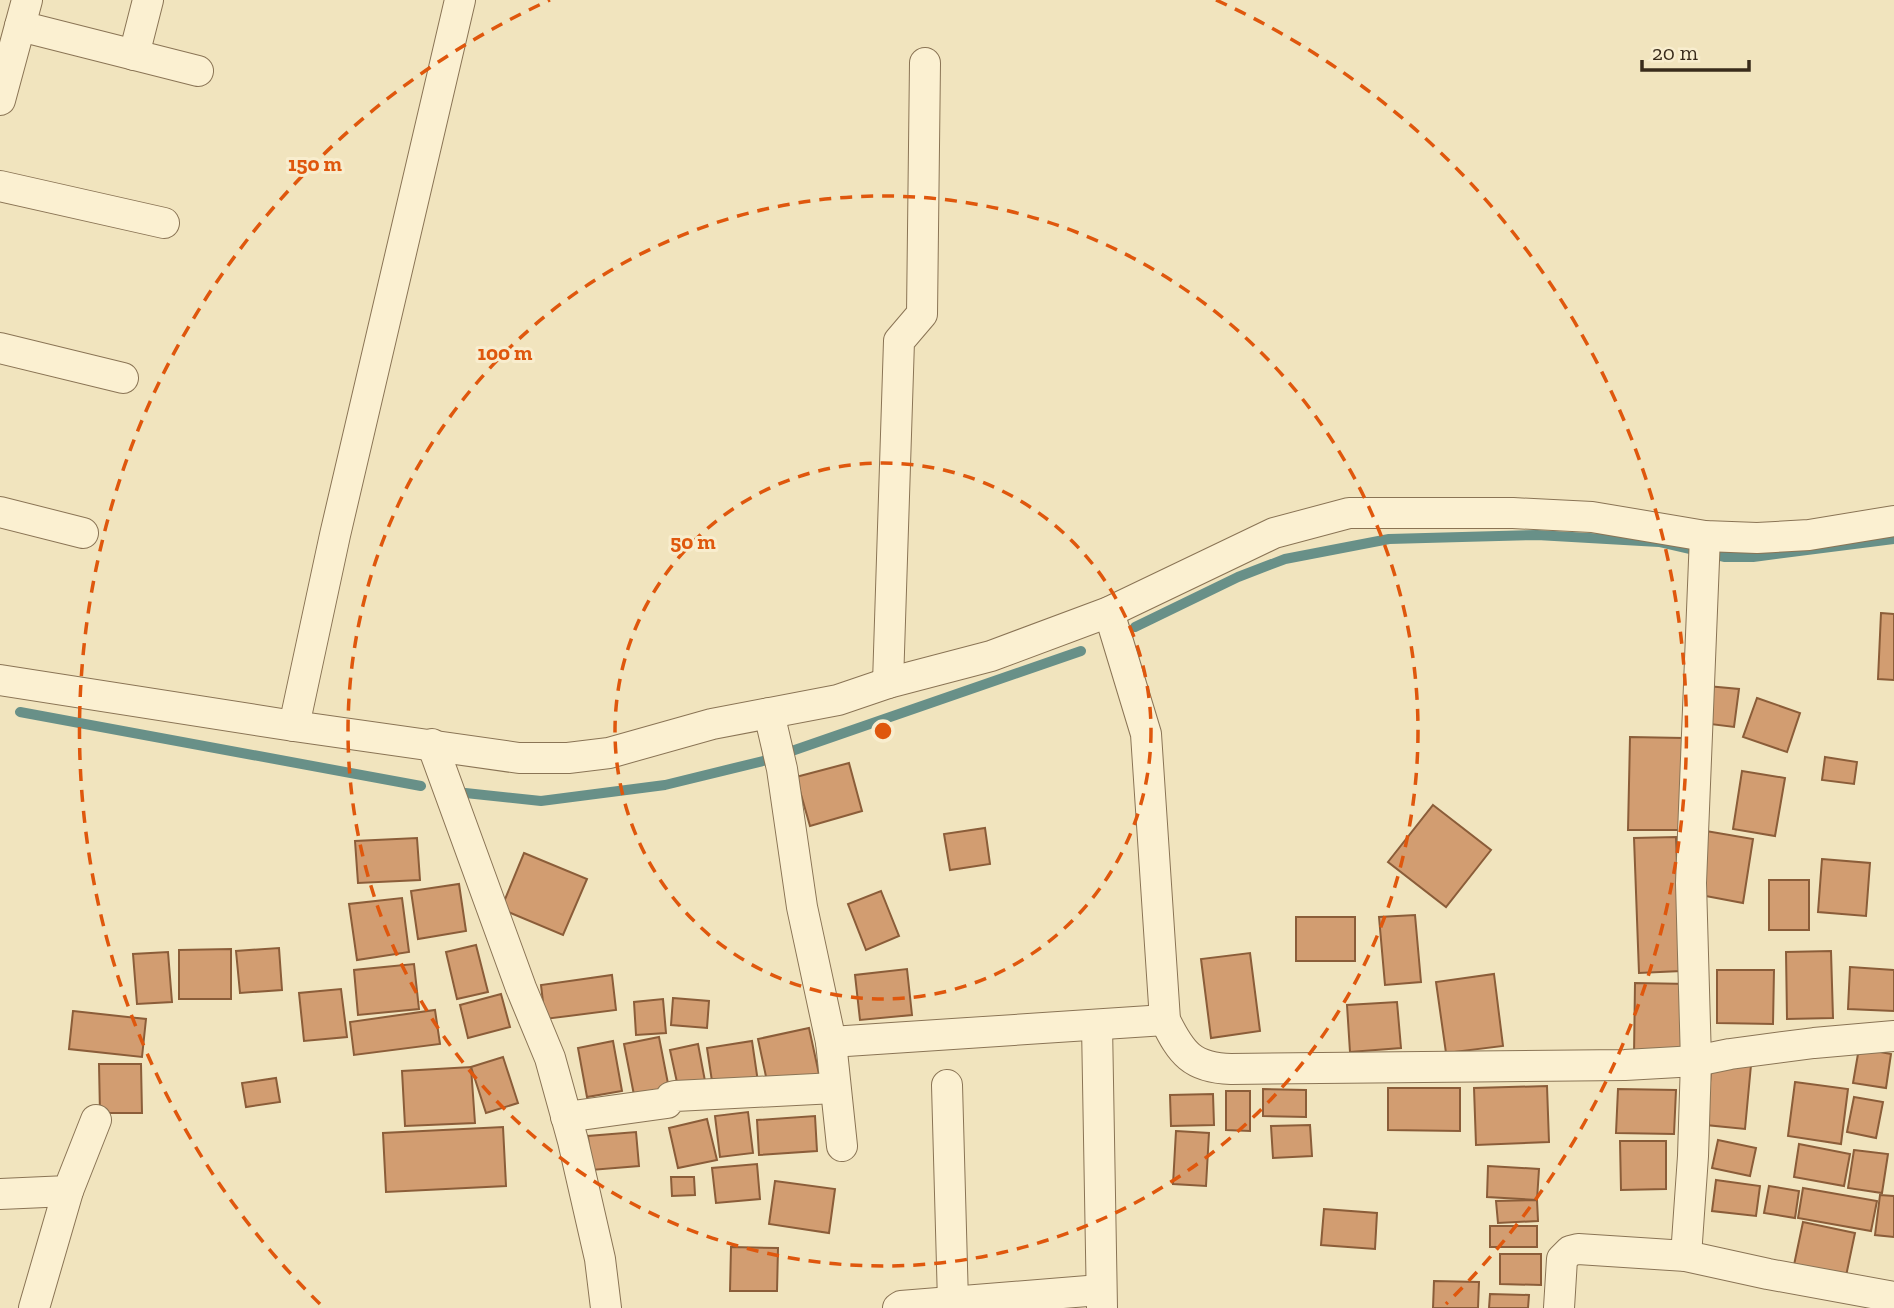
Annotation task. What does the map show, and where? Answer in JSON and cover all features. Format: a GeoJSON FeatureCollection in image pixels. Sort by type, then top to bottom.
{"type":"FeatureCollection","features":[{"type":"Feature","properties":{"kind":"street"},"geometry":{"type":"LineString","coordinates":[[134,55],[148,0]]}},
{"type":"Feature","properties":{"kind":"street"},"geometry":{"type":"LineString","coordinates":[[294,726],[335,535],[460,0]]}},
{"type":"Feature","properties":{"kind":"street"},"geometry":{"type":"LineString","coordinates":[[0,100],[24,13],[134,55],[198,71]]}},
{"type":"Feature","properties":{"kind":"street"},"geometry":{"type":"LineString","coordinates":[[888,683],[900,341],[922,314],[925,64]]}},
{"type":"Feature","properties":{"kind":"street"},"geometry":{"type":"LineString","coordinates":[[0,186],[164,223]]}},
{"type":"Feature","properties":{"kind":"street"},"geometry":{"type":"LineString","coordinates":[[0,348],[123,378]]}},
{"type":"Feature","properties":{"kind":"street"},"geometry":{"type":"LineString","coordinates":[[0,512],[83,533]]}},
{"type":"Feature","properties":{"kind":"street"},"geometry":{"type":"LineString","coordinates":[[0,680],[519,758],[568,758],[608,753],[712,724],[772,723],[888,683],[991,656],[1109,612],[1274,533],[1349,513],[1513,513],[1592,517],[1704,548],[1757,538],[1809,535],[1894,521]]}},
{"type":"Feature","properties":{"kind":"street"},"geometry":{"type":"LineString","coordinates":[[1686,1256],[1696,1061],[1691,883],[1704,548]]}},
{"type":"Feature","properties":{"kind":"street"},"geometry":{"type":"LineString","coordinates":[[1109,612],[1146,734],[1165,1020],[1180,1049],[1199,1063],[1218,1069],[1625,1065],[1696,1061],[1814,1043],[1894,1036]]}},
{"type":"Feature","properties":{"kind":"street"},"geometry":{"type":"LineString","coordinates":[[772,723],[782,769],[802,907],[831,1042],[842,1146]]}},
{"type":"Feature","properties":{"kind":"street"},"geometry":{"type":"LineString","coordinates":[[432,744],[521,988],[550,1058],[600,1259],[606,1308]]}},
{"type":"Feature","properties":{"kind":"street"},"geometry":{"type":"LineString","coordinates":[[831,1042],[1165,1020]]}},
{"type":"Feature","properties":{"kind":"street"},"geometry":{"type":"LineString","coordinates":[[898,1308],[953,1302],[1101,1299],[1097,1025]]}},
{"type":"Feature","properties":{"kind":"street"},"geometry":{"type":"LineString","coordinates":[[947,1085],[953,1302]]}},
{"type":"Feature","properties":{"kind":"street"},"geometry":{"type":"LineString","coordinates":[[566,1117],[667,1103],[675,1096],[835,1088]]}},
{"type":"Feature","properties":{"kind":"street"},"geometry":{"type":"LineString","coordinates":[[34,1308],[68,1191],[96,1121]]}},
{"type":"Feature","properties":{"kind":"street"},"geometry":{"type":"LineString","coordinates":[[0,1194],[68,1191]]}},
{"type":"Feature","properties":{"kind":"street"},"geometry":{"type":"LineString","coordinates":[[1559,1308],[1562,1258],[1570,1251],[1588,1249],[1686,1256],[1768,1275],[1894,1297]]}},
{"type":"Feature","properties":{"kind":"building"},"geometry":{"type":"Polygon","coordinates":[[[1881,613],[1894,614],[1894,680],[1878,679],[1881,613]]]}},
{"type":"Feature","properties":{"kind":"building"},"geometry":{"type":"Polygon","coordinates":[[[1707,686],[1739,689],[1734,727],[1702,723],[1707,686]]]}},
{"type":"Feature","properties":{"kind":"building"},"geometry":{"type":"Polygon","coordinates":[[[1757,698],[1800,713],[1787,752],[1743,737],[1757,698]]]}},
{"type":"Feature","properties":{"kind":"building"},"geometry":{"type":"Polygon","coordinates":[[[1630,737],[1683,738],[1681,830],[1628,830],[1630,737]]]}},
{"type":"Feature","properties":{"kind":"building"},"geometry":{"type":"Polygon","coordinates":[[[1825,757],[1857,762],[1854,784],[1822,780],[1825,757]]]}},
{"type":"Feature","properties":{"kind":"building"},"geometry":{"type":"Polygon","coordinates":[[[849,763],[862,811],[810,826],[796,777],[849,763]]]}},
{"type":"Feature","properties":{"kind":"building"},"geometry":{"type":"Polygon","coordinates":[[[1742,771],[1785,778],[1775,836],[1733,829],[1742,771]]]}},
{"type":"Feature","properties":{"kind":"building"},"geometry":{"type":"Polygon","coordinates":[[[1433,805],[1491,850],[1446,907],[1388,862],[1433,805]]]}},
{"type":"Feature","properties":{"kind":"building"},"geometry":{"type":"Polygon","coordinates":[[[985,828],[990,864],[950,870],[944,834],[985,828]]]}},
{"type":"Feature","properties":{"kind":"building"},"geometry":{"type":"Polygon","coordinates":[[[1706,831],[1753,839],[1743,903],[1695,894],[1706,831]]]}},
{"type":"Feature","properties":{"kind":"building"},"geometry":{"type":"Polygon","coordinates":[[[1676,837],[1681,971],[1639,973],[1634,838],[1676,837]]]}},
{"type":"Feature","properties":{"kind":"building"},"geometry":{"type":"Polygon","coordinates":[[[417,838],[420,880],[358,883],[355,841],[417,838]]]}},
{"type":"Feature","properties":{"kind":"building"},"geometry":{"type":"Polygon","coordinates":[[[524,853],[587,879],[563,935],[501,909],[524,853]]]}},
{"type":"Feature","properties":{"kind":"building"},"geometry":{"type":"Polygon","coordinates":[[[1822,859],[1870,863],[1866,916],[1818,912],[1822,859]]]}},
{"type":"Feature","properties":{"kind":"building"},"geometry":{"type":"Polygon","coordinates":[[[1769,880],[1809,880],[1809,930],[1769,930],[1769,880]]]}},
{"type":"Feature","properties":{"kind":"building"},"geometry":{"type":"Polygon","coordinates":[[[459,884],[466,931],[418,939],[411,891],[459,884]]]}},
{"type":"Feature","properties":{"kind":"building"},"geometry":{"type":"Polygon","coordinates":[[[881,891],[899,936],[866,950],[848,904],[881,891]]]}},
{"type":"Feature","properties":{"kind":"building"},"geometry":{"type":"Polygon","coordinates":[[[402,898],[409,952],[357,960],[349,904],[402,898]]]}},
{"type":"Feature","properties":{"kind":"building"},"geometry":{"type":"Polygon","coordinates":[[[1415,915],[1421,982],[1385,985],[1379,917],[1415,915]]]}},
{"type":"Feature","properties":{"kind":"building"},"geometry":{"type":"Polygon","coordinates":[[[1296,917],[1355,917],[1355,961],[1296,961],[1296,917]]]}},
{"type":"Feature","properties":{"kind":"building"},"geometry":{"type":"Polygon","coordinates":[[[476,945],[488,992],[457,999],[446,952],[476,945]]]}},
{"type":"Feature","properties":{"kind":"building"},"geometry":{"type":"Polygon","coordinates":[[[279,948],[282,990],[240,993],[236,951],[279,948]]]}},
{"type":"Feature","properties":{"kind":"building"},"geometry":{"type":"Polygon","coordinates":[[[231,949],[231,999],[179,999],[179,950],[231,949]]]}},
{"type":"Feature","properties":{"kind":"building"},"geometry":{"type":"Polygon","coordinates":[[[1831,951],[1833,1018],[1787,1019],[1786,952],[1831,951]]]}},
{"type":"Feature","properties":{"kind":"building"},"geometry":{"type":"Polygon","coordinates":[[[168,952],[172,1002],[137,1004],[133,954],[168,952]]]}},
{"type":"Feature","properties":{"kind":"building"},"geometry":{"type":"Polygon","coordinates":[[[1250,953],[1260,1031],[1211,1038],[1201,959],[1250,953]]]}},
{"type":"Feature","properties":{"kind":"building"},"geometry":{"type":"Polygon","coordinates":[[[414,964],[419,1009],[358,1015],[354,970],[414,964]]]}},
{"type":"Feature","properties":{"kind":"building"},"geometry":{"type":"Polygon","coordinates":[[[1850,967],[1894,970],[1894,1011],[1848,1009],[1850,967]]]}},
{"type":"Feature","properties":{"kind":"building"},"geometry":{"type":"Polygon","coordinates":[[[907,969],[912,1015],[860,1020],[855,975],[907,969]]]}},
{"type":"Feature","properties":{"kind":"building"},"geometry":{"type":"Polygon","coordinates":[[[1717,970],[1774,970],[1773,1024],[1717,1023],[1717,970]]]}},
{"type":"Feature","properties":{"kind":"building"},"geometry":{"type":"Polygon","coordinates":[[[1494,974],[1503,1046],[1446,1053],[1436,982],[1494,974]]]}},
{"type":"Feature","properties":{"kind":"building"},"geometry":{"type":"Polygon","coordinates":[[[612,975],[616,1010],[545,1019],[541,985],[612,975]]]}},
{"type":"Feature","properties":{"kind":"building"},"geometry":{"type":"Polygon","coordinates":[[[1635,983],[1689,984],[1689,1056],[1634,1055],[1635,983]]]}},
{"type":"Feature","properties":{"kind":"building"},"geometry":{"type":"Polygon","coordinates":[[[341,989],[347,1037],[304,1041],[299,993],[341,989]]]}},
{"type":"Feature","properties":{"kind":"building"},"geometry":{"type":"Polygon","coordinates":[[[501,994],[510,1027],[468,1038],[460,1005],[501,994]]]}},
{"type":"Feature","properties":{"kind":"building"},"geometry":{"type":"Polygon","coordinates":[[[673,998],[709,1001],[707,1028],[671,1025],[673,998]]]}},
{"type":"Feature","properties":{"kind":"building"},"geometry":{"type":"Polygon","coordinates":[[[663,999],[666,1033],[636,1035],[634,1002],[663,999]]]}},
{"type":"Feature","properties":{"kind":"building"},"geometry":{"type":"Polygon","coordinates":[[[1397,1002],[1401,1048],[1350,1052],[1347,1005],[1397,1002]]]}},
{"type":"Feature","properties":{"kind":"building"},"geometry":{"type":"Polygon","coordinates":[[[435,1010],[440,1044],[354,1055],[350,1022],[435,1010]]]}},
{"type":"Feature","properties":{"kind":"building"},"geometry":{"type":"Polygon","coordinates":[[[73,1011],[146,1019],[142,1057],[69,1049],[73,1011]]]}},
{"type":"Feature","properties":{"kind":"building"},"geometry":{"type":"Polygon","coordinates":[[[809,1028],[819,1074],[768,1086],[758,1039],[809,1028]]]}},
{"type":"Feature","properties":{"kind":"building"},"geometry":{"type":"Polygon","coordinates":[[[659,1037],[670,1094],[635,1100],[624,1044],[659,1037]]]}},
{"type":"Feature","properties":{"kind":"building"},"geometry":{"type":"Polygon","coordinates":[[[613,1041],[622,1091],[587,1097],[578,1048],[613,1041]]]}},
{"type":"Feature","properties":{"kind":"building"},"geometry":{"type":"Polygon","coordinates":[[[752,1041],[758,1082],[713,1088],[707,1048],[752,1041]]]}},
{"type":"Feature","properties":{"kind":"building"},"geometry":{"type":"Polygon","coordinates":[[[698,1044],[705,1081],[678,1087],[670,1050],[698,1044]]]}},
{"type":"Feature","properties":{"kind":"building"},"geometry":{"type":"Polygon","coordinates":[[[1859,1048],[1891,1054],[1886,1088],[1853,1083],[1859,1048]]]}},
{"type":"Feature","properties":{"kind":"building"},"geometry":{"type":"Polygon","coordinates":[[[503,1057],[518,1103],[486,1113],[471,1067],[503,1057]]]}},
{"type":"Feature","properties":{"kind":"building"},"geometry":{"type":"Polygon","coordinates":[[[1712,1061],[1751,1065],[1745,1129],[1706,1125],[1712,1061]]]}},
{"type":"Feature","properties":{"kind":"building"},"geometry":{"type":"Polygon","coordinates":[[[99,1064],[141,1064],[142,1113],[100,1113],[99,1064]]]}},
{"type":"Feature","properties":{"kind":"building"},"geometry":{"type":"Polygon","coordinates":[[[471,1067],[475,1123],[405,1126],[402,1071],[471,1067]]]}},
{"type":"Feature","properties":{"kind":"building"},"geometry":{"type":"Polygon","coordinates":[[[276,1078],[280,1102],[246,1107],[242,1083],[276,1078]]]}},
{"type":"Feature","properties":{"kind":"building"},"geometry":{"type":"Polygon","coordinates":[[[1795,1082],[1848,1089],[1841,1144],[1788,1136],[1795,1082]]]}},
{"type":"Feature","properties":{"kind":"building"},"geometry":{"type":"Polygon","coordinates":[[[1547,1086],[1549,1142],[1476,1145],[1474,1088],[1547,1086]]]}},
{"type":"Feature","properties":{"kind":"building"},"geometry":{"type":"Polygon","coordinates":[[[1388,1088],[1460,1088],[1460,1131],[1388,1130],[1388,1088]]]}},
{"type":"Feature","properties":{"kind":"building"},"geometry":{"type":"Polygon","coordinates":[[[1263,1089],[1306,1090],[1306,1117],[1263,1116],[1263,1089]]]}},
{"type":"Feature","properties":{"kind":"building"},"geometry":{"type":"Polygon","coordinates":[[[1618,1089],[1676,1090],[1674,1134],[1616,1133],[1618,1089]]]}},
{"type":"Feature","properties":{"kind":"building"},"geometry":{"type":"Polygon","coordinates":[[[1226,1091],[1250,1091],[1250,1131],[1226,1130],[1226,1091]]]}},
{"type":"Feature","properties":{"kind":"building"},"geometry":{"type":"Polygon","coordinates":[[[1213,1094],[1214,1125],[1171,1126],[1170,1095],[1213,1094]]]}},
{"type":"Feature","properties":{"kind":"building"},"geometry":{"type":"Polygon","coordinates":[[[1854,1097],[1883,1102],[1876,1138],[1847,1132],[1854,1097]]]}},
{"type":"Feature","properties":{"kind":"building"},"geometry":{"type":"Polygon","coordinates":[[[748,1112],[753,1153],[720,1157],[715,1116],[748,1112]]]}},
{"type":"Feature","properties":{"kind":"building"},"geometry":{"type":"Polygon","coordinates":[[[815,1116],[817,1151],[759,1155],[757,1120],[815,1116]]]}},
{"type":"Feature","properties":{"kind":"building"},"geometry":{"type":"Polygon","coordinates":[[[707,1119],[717,1160],[678,1168],[669,1128],[707,1119]]]}},
{"type":"Feature","properties":{"kind":"building"},"geometry":{"type":"Polygon","coordinates":[[[1310,1125],[1312,1156],[1273,1158],[1271,1126],[1310,1125]]]}},
{"type":"Feature","properties":{"kind":"building"},"geometry":{"type":"Polygon","coordinates":[[[503,1127],[506,1186],[386,1192],[383,1133],[503,1127]]]}},
{"type":"Feature","properties":{"kind":"building"},"geometry":{"type":"Polygon","coordinates":[[[1176,1131],[1209,1133],[1206,1186],[1173,1184],[1176,1131]]]}},
{"type":"Feature","properties":{"kind":"building"},"geometry":{"type":"Polygon","coordinates":[[[636,1132],[639,1166],[591,1170],[588,1136],[636,1132]]]}},
{"type":"Feature","properties":{"kind":"building"},"geometry":{"type":"Polygon","coordinates":[[[1718,1140],[1756,1148],[1750,1176],[1712,1168],[1718,1140]]]}},
{"type":"Feature","properties":{"kind":"building"},"geometry":{"type":"Polygon","coordinates":[[[1620,1141],[1666,1141],[1666,1189],[1621,1190],[1620,1141]]]}},
{"type":"Feature","properties":{"kind":"building"},"geometry":{"type":"Polygon","coordinates":[[[1799,1144],[1850,1154],[1844,1186],[1794,1177],[1799,1144]]]}},
{"type":"Feature","properties":{"kind":"building"},"geometry":{"type":"Polygon","coordinates":[[[1854,1150],[1888,1154],[1882,1193],[1848,1188],[1854,1150]]]}},
{"type":"Feature","properties":{"kind":"building"},"geometry":{"type":"Polygon","coordinates":[[[757,1164],[760,1199],[716,1203],[712,1168],[757,1164]]]}},
{"type":"Feature","properties":{"kind":"building"},"geometry":{"type":"Polygon","coordinates":[[[1488,1166],[1539,1169],[1537,1200],[1487,1197],[1488,1166]]]}},
{"type":"Feature","properties":{"kind":"building"},"geometry":{"type":"Polygon","coordinates":[[[671,1177],[694,1177],[695,1195],[672,1196],[671,1177]]]}},
{"type":"Feature","properties":{"kind":"building"},"geometry":{"type":"Polygon","coordinates":[[[1716,1180],[1760,1186],[1756,1216],[1712,1211],[1716,1180]]]}},
{"type":"Feature","properties":{"kind":"building"},"geometry":{"type":"Polygon","coordinates":[[[775,1181],[835,1189],[829,1233],[769,1224],[775,1181]]]}},
{"type":"Feature","properties":{"kind":"building"},"geometry":{"type":"Polygon","coordinates":[[[1769,1186],[1799,1191],[1795,1218],[1764,1213],[1769,1186]]]}},
{"type":"Feature","properties":{"kind":"building"},"geometry":{"type":"Polygon","coordinates":[[[1803,1188],[1877,1201],[1871,1231],[1798,1218],[1803,1188]]]}},
{"type":"Feature","properties":{"kind":"building"},"geometry":{"type":"Polygon","coordinates":[[[1880,1195],[1894,1196],[1894,1237],[1875,1235],[1880,1195]]]}},
{"type":"Feature","properties":{"kind":"building"},"geometry":{"type":"Polygon","coordinates":[[[1537,1200],[1538,1221],[1498,1223],[1496,1201],[1537,1200]]]}},
{"type":"Feature","properties":{"kind":"building"},"geometry":{"type":"Polygon","coordinates":[[[1324,1209],[1377,1213],[1375,1249],[1321,1245],[1324,1209]]]}},
{"type":"Feature","properties":{"kind":"building"},"geometry":{"type":"Polygon","coordinates":[[[1803,1222],[1855,1233],[1846,1276],[1794,1265],[1803,1222]]]}},
{"type":"Feature","properties":{"kind":"building"},"geometry":{"type":"Polygon","coordinates":[[[1490,1226],[1537,1226],[1537,1247],[1490,1247],[1490,1226]]]}},
{"type":"Feature","properties":{"kind":"building"},"geometry":{"type":"Polygon","coordinates":[[[731,1247],[778,1248],[777,1291],[730,1291],[731,1247]]]}},
{"type":"Feature","properties":{"kind":"building"},"geometry":{"type":"Polygon","coordinates":[[[1500,1254],[1541,1254],[1541,1285],[1500,1284],[1500,1254]]]}},
{"type":"Feature","properties":{"kind":"building"},"geometry":{"type":"Polygon","coordinates":[[[1434,1281],[1479,1282],[1478,1308],[1433,1308],[1434,1281]]]}},
{"type":"Feature","properties":{"kind":"building"},"geometry":{"type":"Polygon","coordinates":[[[1490,1294],[1529,1295],[1528,1308],[1489,1308],[1490,1294]]]}},
{"type":"Feature","properties":{"kind":"waterway"},"geometry":{"type":"LineString","coordinates":[[1135,627],[1238,577],[1285,559],[1389,539],[1537,535],[1659,542],[1724,557],[1753,557],[1894,539]]}},
{"type":"Feature","properties":{"kind":"waterway"},"geometry":{"type":"LineString","coordinates":[[456,792],[541,801],[665,785],[763,761],[1081,651]]}},
{"type":"Feature","properties":{"kind":"waterway"},"geometry":{"type":"LineString","coordinates":[[20,712],[421,786]]}}]}
